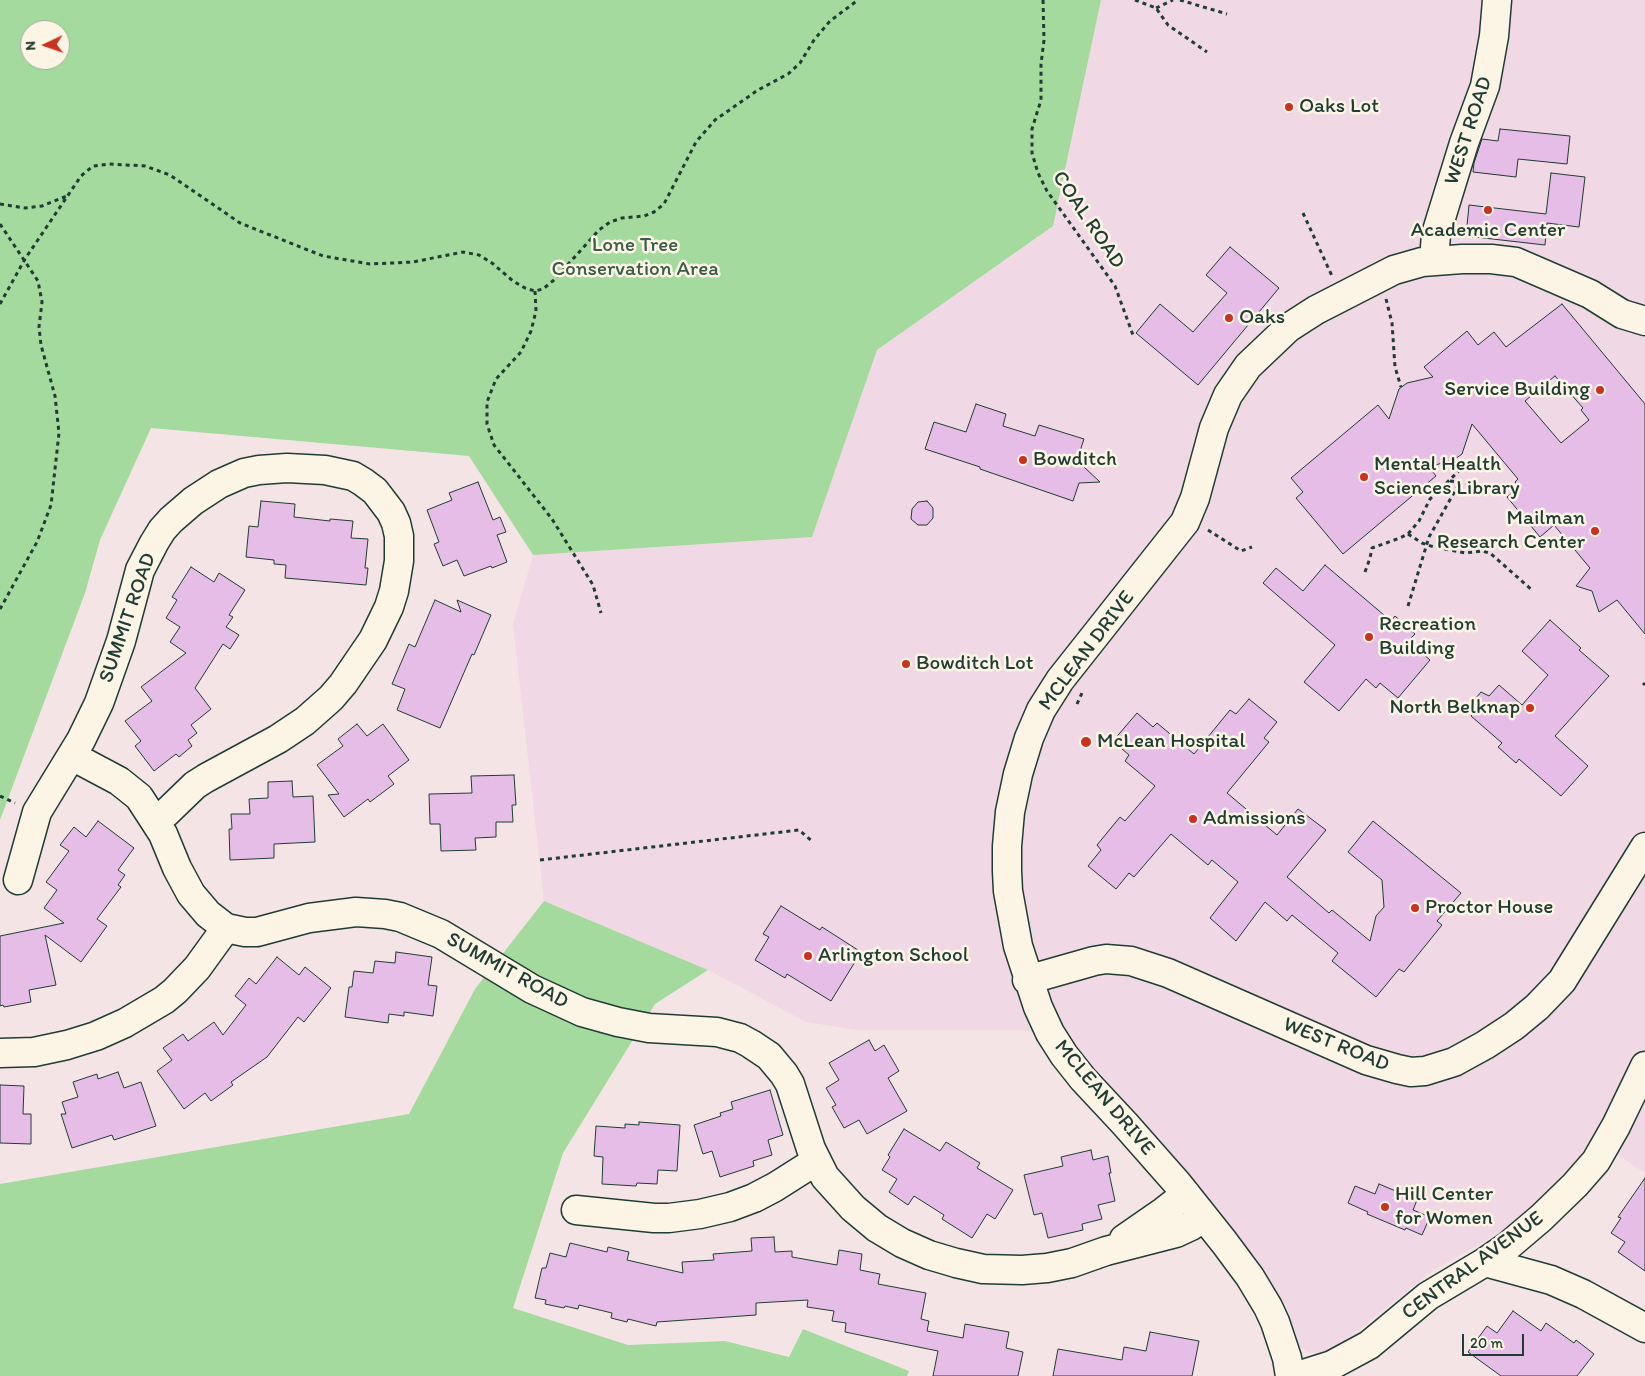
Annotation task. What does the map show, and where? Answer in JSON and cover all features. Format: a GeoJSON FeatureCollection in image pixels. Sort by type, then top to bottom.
{"type":"FeatureCollection","features":[{"type":"Feature","properties":{"kind":"street","name":"WEST ROAD"},"geometry":{"type":"LineString","coordinates":[[1434,261],[1436,234],[1464,143],[1485,86],[1494,36],[1497,0]]}},
{"type":"Feature","properties":{"kind":"street","name":"MCLEAN DRIVE"},"geometry":{"type":"LineString","coordinates":[[1290,1376],[1281,1338],[1268,1307],[1238,1259],[1141,1141],[1083,1079],[1064,1055],[1043,1019],[1027,980],[1016,938],[1008,891],[1008,828],[1016,781],[1029,738],[1049,696],[1185,522],[1195,498],[1214,428],[1228,395],[1248,366],[1288,328],[1316,310],[1394,270],[1412,264],[1434,261],[1492,259],[1516,262],[1590,294],[1622,314],[1645,321]]}},
{"type":"Feature","properties":{"kind":"street","name":"SUMMIT ROAD"},"geometry":{"type":"LineString","coordinates":[[18,880],[37,812],[72,756],[96,710],[115,660],[140,570],[154,542],[172,520],[193,501],[219,484],[232,477],[259,470],[287,468],[324,470],[352,476],[363,482],[375,491],[391,512],[396,523],[400,549],[397,575],[388,607],[382,624],[363,657],[331,698],[305,721],[271,743],[195,785],[166,813],[155,820]]}},
{"type":"Feature","properties":{"kind":"street","name":"SUMMIT ROAD"},"geometry":{"type":"LineString","coordinates":[[72,756],[130,788],[139,797],[155,820],[191,894],[208,914],[226,928],[256,932],[325,915],[356,912],[400,917],[427,928],[547,997],[582,1012],[618,1022],[663,1030],[730,1034],[761,1050],[778,1065],[790,1084],[816,1161],[833,1187],[853,1208],[877,1228],[902,1243],[942,1260],[983,1269],[1029,1270],[1060,1266],[1176,1232],[1191,1226],[1204,1217]]}},
{"type":"Feature","properties":{"kind":"street","name":"WEST ROAD"},"geometry":{"type":"LineString","coordinates":[[1027,980],[1094,961],[1106,959],[1131,961],[1168,973],[1366,1060],[1397,1070],[1425,1071],[1454,1062],[1485,1045],[1514,1026],[1537,1007],[1565,975],[1645,847]]}},
{"type":"Feature","properties":{"kind":"street"},"geometry":{"type":"LineString","coordinates":[[0,1053],[34,1052],[59,1047],[96,1036],[125,1023],[164,1000],[186,980],[202,962],[226,928]]}},
{"type":"Feature","properties":{"kind":"street","name":"CENTRAL AVENUE"},"geometry":{"type":"LineString","coordinates":[[1296,1376],[1332,1365],[1369,1345],[1428,1296],[1485,1262],[1517,1239],[1575,1185],[1596,1161],[1616,1126],[1645,1066]]}},
{"type":"Feature","properties":{"kind":"street"},"geometry":{"type":"LineString","coordinates":[[576,1210],[654,1218],[700,1214],[754,1198],[816,1161]]}},
{"type":"Feature","properties":{"kind":"street","name":"SUMMIT ROAD"},"geometry":{"type":"LineString","coordinates":[[1106,1251],[1186,1194]]}},
{"type":"Feature","properties":{"kind":"street"},"geometry":{"type":"LineString","coordinates":[[1517,1239],[1551,1280]]}},
{"type":"Feature","properties":{"kind":"street"},"geometry":{"type":"LineString","coordinates":[[1485,1262],[1551,1280],[1582,1294],[1645,1328]]}},
{"type":"Feature","properties":{"kind":"path"},"geometry":{"type":"LineString","coordinates":[[0,304],[25,259],[81,176],[93,166],[109,164],[145,166],[170,175],[240,223],[323,256],[370,264],[414,262],[464,252],[479,255],[525,288],[535,291],[543,289],[554,280],[599,230],[610,222],[622,218],[644,216],[654,212],[664,204],[696,142],[715,120],[758,90],[788,74],[800,63],[814,40],[830,21],[858,0]]}},
{"type":"Feature","properties":{"kind":"path","name":"COAL ROAD"},"geometry":{"type":"LineString","coordinates":[[1043,0],[1044,40],[1041,64],[1041,100],[1032,130],[1032,153],[1038,173],[1047,190],[1115,286],[1133,335]]}},
{"type":"Feature","properties":{"kind":"path"},"geometry":{"type":"LineString","coordinates":[[1135,0],[1156,8],[1168,25],[1206,52]]}},
{"type":"Feature","properties":{"kind":"path"},"geometry":{"type":"LineString","coordinates":[[1156,8],[1173,0]]}},
{"type":"Feature","properties":{"kind":"path"},"geometry":{"type":"LineString","coordinates":[[1180,0],[1227,14]]}},
{"type":"Feature","properties":{"kind":"path"},"geometry":{"type":"LineString","coordinates":[[0,204],[25,208],[42,206],[67,196]]}},
{"type":"Feature","properties":{"kind":"path"},"geometry":{"type":"LineString","coordinates":[[1303,213],[1334,281]]}},
{"type":"Feature","properties":{"kind":"path"},"geometry":{"type":"LineString","coordinates":[[0,224],[38,280],[42,302],[39,327],[41,344],[55,396],[59,433],[51,505],[37,542],[0,608]]}},
{"type":"Feature","properties":{"kind":"path"},"geometry":{"type":"LineString","coordinates":[[535,291],[536,311],[531,331],[521,352],[496,379],[487,402],[487,424],[494,445],[552,519],[593,585],[601,613]]}},
{"type":"Feature","properties":{"kind":"path"},"geometry":{"type":"LineString","coordinates":[[1385,294],[1392,323],[1396,372],[1401,386]]}},
{"type":"Feature","properties":{"kind":"path"},"geometry":{"type":"LineString","coordinates":[[1364,572],[1372,548],[1408,534],[1419,521],[1430,499],[1465,465]]}},
{"type":"Feature","properties":{"kind":"path"},"geometry":{"type":"LineString","coordinates":[[1450,481],[1482,485]]}},
{"type":"Feature","properties":{"kind":"path"},"geometry":{"type":"LineString","coordinates":[[1408,606],[1433,529],[1460,482]]}},
{"type":"Feature","properties":{"kind":"path"},"geometry":{"type":"LineString","coordinates":[[1207,529],[1241,550],[1252,547]]}},
{"type":"Feature","properties":{"kind":"path"},"geometry":{"type":"LineString","coordinates":[[1408,534],[1427,545],[1449,551],[1469,553],[1490,552],[1532,590]]}},
{"type":"Feature","properties":{"kind":"path"},"geometry":{"type":"LineString","coordinates":[[540,860],[799,830],[813,842]]}},
{"type":"Feature","properties":{"kind":"shaded area","name":"McLean Hospital"},"geometry":{"type":"Polygon","coordinates":[[[1101,0],[1645,0],[1645,1173],[1593,1138],[1559,1185],[1528,1216],[1431,1272],[1350,1337],[1326,1353],[1308,1353],[1300,1347],[1278,1302],[1233,1231],[1183,1169],[1162,1188],[1067,1082],[1038,1044],[1032,1032],[1022,1030],[858,1030],[806,1022],[708,970],[544,901],[513,624],[533,555],[812,537],[877,350],[1053,226],[1101,0]]]}},
{"type":"Feature","properties":{"kind":"green space","name":"Lone Tree Conservation Area"},"geometry":{"type":"Polygon","coordinates":[[[0,0],[1101,0],[1053,226],[877,350],[812,537],[533,555],[469,456],[151,428],[100,540],[85,593],[0,820],[0,0]]]}},
{"type":"Feature","properties":{"kind":"green space"},"geometry":{"type":"Polygon","coordinates":[[[544,901],[708,970],[655,1004],[563,1153],[513,1308],[628,1345],[725,1341],[789,1357],[803,1329],[909,1371],[907,1376],[0,1376],[0,1184],[409,1114],[475,989],[544,901]]]}},
{"type":"Feature","properties":{"kind":"building"},"geometry":{"type":"Polygon","coordinates":[[[1500,129],[1570,136],[1567,164],[1518,159],[1516,177],[1473,172],[1482,139],[1498,141],[1500,129]]]}},
{"type":"Feature","properties":{"kind":"building","name":"Academic Center"},"geometry":{"type":"Polygon","coordinates":[[[1551,173],[1585,177],[1579,227],[1547,223],[1545,245],[1466,236],[1469,205],[1546,214],[1551,173]]]}},
{"type":"Feature","properties":{"kind":"building","name":"Oaks"},"geometry":{"type":"Polygon","coordinates":[[[1230,247],[1279,288],[1198,385],[1136,333],[1160,304],[1193,332],[1227,293],[1206,275],[1230,247]]]}},
{"type":"Feature","properties":{"kind":"building"},"geometry":{"type":"Polygon","coordinates":[[[1562,304],[1645,404],[1645,634],[1617,600],[1599,612],[1592,591],[1576,586],[1590,568],[1554,525],[1540,537],[1507,497],[1519,487],[1515,482],[1518,479],[1472,424],[1462,454],[1455,459],[1429,467],[1436,476],[1343,554],[1296,498],[1303,492],[1291,478],[1378,405],[1389,419],[1399,389],[1407,383],[1433,377],[1424,367],[1467,331],[1478,345],[1494,332],[1506,347],[1562,304]],[[1555,376],[1525,401],[1561,443],[1589,420],[1581,410],[1583,408],[1555,376]]]}},
{"type":"Feature","properties":{"kind":"building","name":"Bowditch"},"geometry":{"type":"Polygon","coordinates":[[[976,404],[1006,414],[1003,426],[1035,436],[1039,425],[1084,439],[1080,451],[1088,454],[1084,467],[1100,482],[1079,483],[1073,501],[925,449],[934,422],[966,432],[976,404]]]}},
{"type":"Feature","properties":{"kind":"building"},"geometry":{"type":"Polygon","coordinates":[[[478,482],[493,520],[500,517],[506,532],[497,535],[507,562],[464,576],[457,560],[443,566],[434,544],[439,542],[427,510],[452,500],[449,493],[478,482]]]}},
{"type":"Feature","properties":{"kind":"building"},"geometry":{"type":"Polygon","coordinates":[[[261,501],[295,504],[294,517],[330,521],[330,519],[353,521],[351,538],[368,539],[365,568],[368,568],[366,585],[285,578],[286,565],[274,564],[274,560],[246,557],[249,526],[258,527],[261,501]]]}},
{"type":"Feature","properties":{"kind":"building"},"geometry":{"type":"Polygon","coordinates":[[[927,501],[933,508],[933,518],[927,525],[918,525],[911,519],[912,509],[918,502],[927,501]]]}},
{"type":"Feature","properties":{"kind":"building","name":"Recreation Building"},"geometry":{"type":"Polygon","coordinates":[[[1325,565],[1391,621],[1395,616],[1415,634],[1408,641],[1430,660],[1398,698],[1380,683],[1376,688],[1366,679],[1339,711],[1304,682],[1335,645],[1263,583],[1276,568],[1303,591],[1325,565]]]}},
{"type":"Feature","properties":{"kind":"building"},"geometry":{"type":"Polygon","coordinates":[[[191,567],[214,582],[219,573],[245,590],[229,615],[233,617],[226,627],[239,635],[230,649],[223,644],[195,688],[211,709],[191,725],[197,733],[188,740],[192,746],[179,757],[176,754],[154,771],[135,746],[141,741],[125,721],[152,701],[141,687],[186,653],[170,642],[180,627],[166,618],[177,600],[172,597],[191,567]]]}},
{"type":"Feature","properties":{"kind":"building"},"geometry":{"type":"Polygon","coordinates":[[[435,600],[461,612],[457,600],[491,615],[440,728],[397,710],[405,689],[392,684],[409,644],[415,647],[435,600]]]}},
{"type":"Feature","properties":{"kind":"building","name":"North Belknap"},"geometry":{"type":"Polygon","coordinates":[[[1550,620],[1581,648],[1579,650],[1609,676],[1555,736],[1588,766],[1561,796],[1519,759],[1516,763],[1498,747],[1502,743],[1471,716],[1476,710],[1470,705],[1481,692],[1489,696],[1499,685],[1522,705],[1548,675],[1522,651],[1550,620]]]}},
{"type":"Feature","properties":{"kind":"building","name":"Admissions"},"geometry":{"type":"Polygon","coordinates":[[[1249,699],[1277,722],[1264,738],[1269,742],[1227,793],[1277,835],[1298,809],[1326,830],[1287,877],[1329,913],[1332,910],[1370,941],[1376,916],[1384,907],[1382,880],[1348,852],[1373,821],[1461,893],[1437,921],[1442,925],[1404,972],[1399,969],[1376,997],[1332,961],[1338,953],[1292,915],[1287,921],[1265,902],[1236,941],[1210,918],[1238,882],[1212,860],[1208,865],[1171,834],[1134,877],[1129,873],[1116,889],[1088,866],[1101,850],[1097,845],[1120,817],[1125,821],[1155,786],[1125,761],[1129,755],[1113,741],[1137,713],[1153,727],[1157,723],[1194,754],[1230,710],[1236,714],[1249,699]]]}},
{"type":"Feature","properties":{"kind":"building"},"geometry":{"type":"Polygon","coordinates":[[[357,724],[367,736],[383,724],[409,760],[388,776],[394,784],[370,802],[368,799],[344,817],[328,795],[339,794],[317,765],[343,746],[338,739],[357,724]]]}},
{"type":"Feature","properties":{"kind":"building"},"geometry":{"type":"Polygon","coordinates":[[[514,775],[516,805],[512,805],[513,822],[496,822],[496,837],[475,838],[476,850],[441,851],[440,824],[430,824],[429,794],[472,793],[471,776],[514,775]]]}},
{"type":"Feature","properties":{"kind":"building"},"geometry":{"type":"Polygon","coordinates":[[[292,781],[293,797],[313,796],[315,842],[274,844],[274,858],[230,860],[229,829],[232,829],[231,814],[250,814],[249,799],[268,798],[268,782],[292,781]]]}},
{"type":"Feature","properties":{"kind":"building"},"geometry":{"type":"Polygon","coordinates":[[[98,821],[134,848],[118,870],[125,875],[118,885],[121,887],[97,919],[107,926],[81,962],[45,935],[56,985],[29,990],[31,1002],[4,1007],[3,1005],[0,1006],[0,936],[64,923],[44,908],[57,890],[46,882],[69,851],[60,845],[74,827],[86,837],[98,821]]]}},
{"type":"Feature","properties":{"kind":"building","name":"Arlington School"},"geometry":{"type":"Polygon","coordinates":[[[781,906],[820,930],[822,927],[861,952],[831,1001],[787,974],[785,978],[755,960],[769,937],[763,934],[781,906]]]}},
{"type":"Feature","properties":{"kind":"building"},"geometry":{"type":"Polygon","coordinates":[[[396,952],[432,957],[428,985],[437,986],[433,1016],[404,1012],[404,1016],[389,1014],[388,1023],[345,1017],[349,987],[352,987],[354,971],[373,973],[375,961],[395,963],[396,952]]]}},
{"type":"Feature","properties":{"kind":"building"},"geometry":{"type":"Polygon","coordinates":[[[277,957],[299,975],[305,967],[331,988],[304,1022],[298,1017],[267,1057],[231,1082],[233,1085],[211,1101],[205,1093],[184,1109],[157,1071],[172,1060],[163,1048],[183,1034],[188,1041],[214,1022],[223,1035],[246,1005],[235,996],[249,978],[256,984],[277,957]]]}},
{"type":"Feature","properties":{"kind":"building"},"geometry":{"type":"Polygon","coordinates":[[[869,1040],[875,1051],[884,1045],[899,1071],[888,1078],[907,1111],[867,1134],[859,1120],[844,1128],[832,1107],[836,1105],[826,1088],[839,1080],[829,1063],[869,1040]]]}},
{"type":"Feature","properties":{"kind":"building"},"geometry":{"type":"Polygon","coordinates":[[[118,1072],[124,1088],[141,1082],[156,1126],[114,1140],[112,1135],[72,1148],[61,1114],[66,1114],[62,1102],[78,1097],[73,1082],[97,1074],[98,1079],[118,1072]]]}},
{"type":"Feature","properties":{"kind":"building"},"geometry":{"type":"Polygon","coordinates":[[[0,1085],[24,1086],[23,1114],[31,1114],[31,1144],[0,1143],[0,1085]]]}},
{"type":"Feature","properties":{"kind":"building"},"geometry":{"type":"Polygon","coordinates":[[[770,1090],[783,1135],[768,1140],[772,1155],[753,1161],[754,1166],[720,1177],[712,1151],[703,1154],[694,1125],[721,1116],[720,1113],[733,1109],[731,1102],[770,1090]]]}},
{"type":"Feature","properties":{"kind":"building"},"geometry":{"type":"Polygon","coordinates":[[[639,1122],[680,1125],[677,1171],[658,1170],[657,1184],[637,1183],[636,1186],[602,1184],[603,1157],[594,1156],[596,1126],[625,1128],[625,1124],[639,1125],[639,1122]]]}},
{"type":"Feature","properties":{"kind":"building"},"geometry":{"type":"Polygon","coordinates":[[[904,1129],[940,1151],[946,1142],[980,1163],[977,1168],[1013,1190],[995,1219],[987,1214],[972,1238],[942,1219],[944,1215],[914,1196],[908,1205],[889,1192],[897,1179],[882,1170],[890,1157],[888,1155],[904,1129]]]}},
{"type":"Feature","properties":{"kind":"building"},"geometry":{"type":"Polygon","coordinates":[[[1091,1150],[1093,1160],[1108,1156],[1111,1173],[1109,1173],[1115,1201],[1098,1205],[1102,1219],[1082,1224],[1083,1230],[1048,1238],[1042,1213],[1034,1215],[1024,1175],[1063,1166],[1061,1157],[1091,1150]]]}},
{"type":"Feature","properties":{"kind":"building"},"geometry":{"type":"Polygon","coordinates":[[[1645,1178],[1645,1271],[1618,1252],[1625,1242],[1611,1233],[1621,1218],[1618,1217],[1645,1178]]]}},
{"type":"Feature","properties":{"kind":"building","name":"Hill Center for Women"},"geometry":{"type":"Polygon","coordinates":[[[1379,1184],[1417,1200],[1413,1210],[1430,1217],[1422,1235],[1367,1214],[1368,1212],[1348,1203],[1355,1186],[1375,1194],[1379,1184]]]}},
{"type":"Feature","properties":{"kind":"building"},"geometry":{"type":"Polygon","coordinates":[[[774,1237],[775,1252],[792,1251],[792,1257],[837,1265],[839,1250],[862,1254],[860,1270],[880,1274],[878,1284],[926,1293],[921,1319],[929,1321],[927,1331],[963,1338],[965,1324],[1009,1332],[1006,1348],[1023,1352],[1018,1376],[933,1376],[938,1351],[845,1332],[846,1323],[832,1321],[834,1311],[807,1307],[808,1300],[756,1303],[756,1315],[657,1322],[656,1326],[628,1319],[627,1322],[611,1318],[612,1313],[579,1305],[578,1309],[545,1304],[546,1300],[535,1298],[542,1268],[546,1268],[550,1253],[566,1257],[570,1243],[607,1252],[608,1247],[629,1252],[627,1260],[683,1273],[682,1262],[714,1260],[713,1254],[752,1251],[751,1238],[774,1237]]]}},
{"type":"Feature","properties":{"kind":"building"},"geometry":{"type":"Polygon","coordinates":[[[1513,1311],[1541,1331],[1546,1323],[1574,1343],[1576,1340],[1594,1354],[1577,1376],[1501,1376],[1468,1352],[1487,1326],[1497,1333],[1513,1311]]]}},
{"type":"Feature","properties":{"kind":"building"},"geometry":{"type":"Polygon","coordinates":[[[1150,1332],[1199,1341],[1192,1376],[1053,1376],[1058,1349],[1122,1360],[1124,1347],[1146,1351],[1150,1332]]]}},
{"type":"Feature","properties":{"kind":"place","name":"Oaks Lot"},"geometry":{"type":"Point","coordinates":[1289,107]}},
{"type":"Feature","properties":{"kind":"place","name":"Academic Center"},"geometry":{"type":"Point","coordinates":[1488,210]}},
{"type":"Feature","properties":{"kind":"place","name":"Oaks"},"geometry":{"type":"Point","coordinates":[1229,318]}},
{"type":"Feature","properties":{"kind":"place","name":"Service Building"},"geometry":{"type":"Point","coordinates":[1600,390]}},
{"type":"Feature","properties":{"kind":"place","name":"Bowditch"},"geometry":{"type":"Point","coordinates":[1023,460]}},
{"type":"Feature","properties":{"kind":"place","name":"Mental Health Sciences Library"},"geometry":{"type":"Point","coordinates":[1364,477]}},
{"type":"Feature","properties":{"kind":"place","name":"Mailman Research Center"},"geometry":{"type":"Point","coordinates":[1595,531]}},
{"type":"Feature","properties":{"kind":"place","name":"Recreation Building"},"geometry":{"type":"Point","coordinates":[1369,637]}},
{"type":"Feature","properties":{"kind":"place","name":"Bowditch Lot"},"geometry":{"type":"Point","coordinates":[906,664]}},
{"type":"Feature","properties":{"kind":"place","name":"North Belknap"},"geometry":{"type":"Point","coordinates":[1530,708]}},
{"type":"Feature","properties":{"kind":"place","name":"McLean Hospital"},"geometry":{"type":"Point","coordinates":[1086,742]}},
{"type":"Feature","properties":{"kind":"place","name":"Admissions"},"geometry":{"type":"Point","coordinates":[1193,819]}},
{"type":"Feature","properties":{"kind":"place","name":"Proctor House"},"geometry":{"type":"Point","coordinates":[1415,908]}},
{"type":"Feature","properties":{"kind":"place","name":"Arlington School"},"geometry":{"type":"Point","coordinates":[808,956]}},
{"type":"Feature","properties":{"kind":"place","name":"Hill Center for Women"},"geometry":{"type":"Point","coordinates":[1385,1207]}}]}
